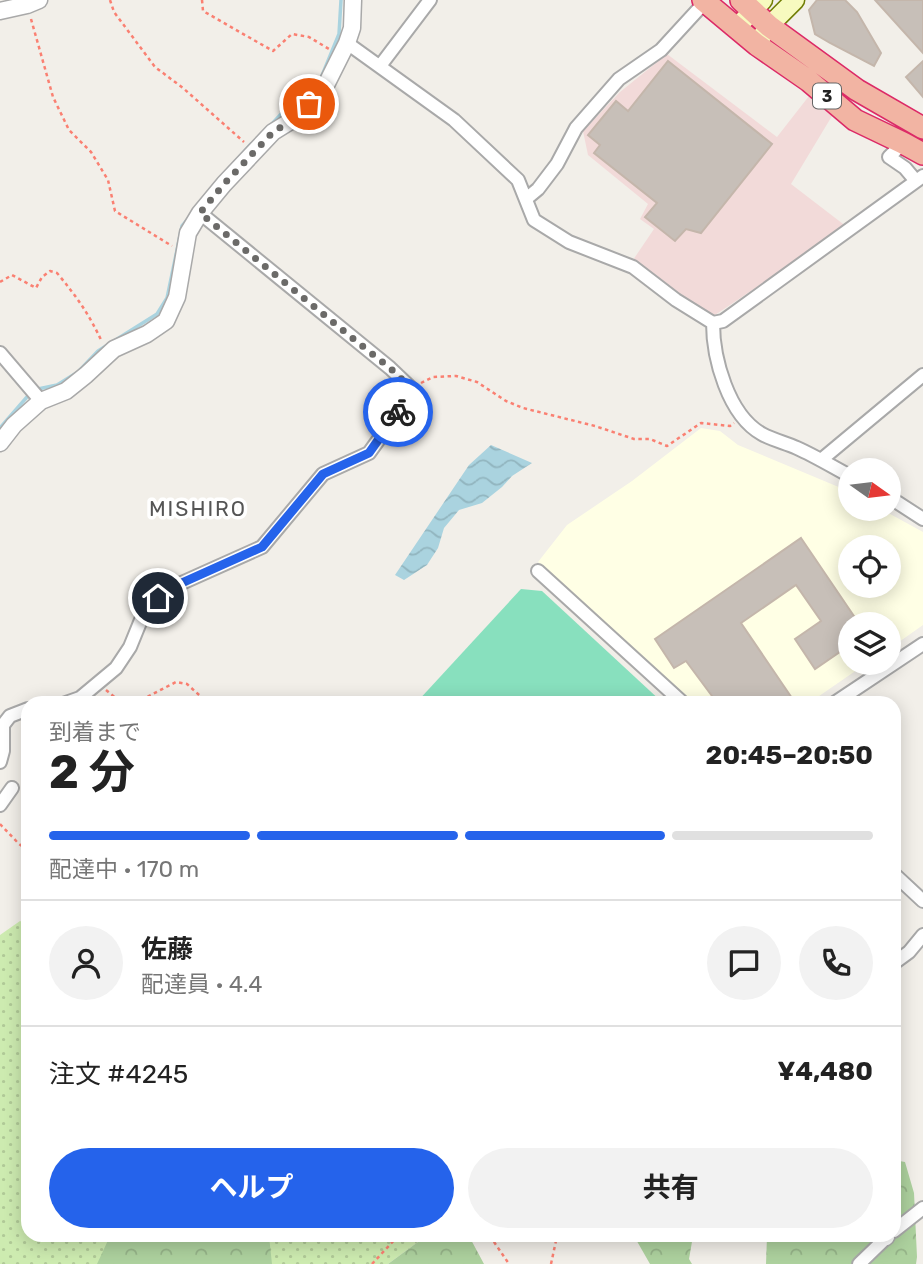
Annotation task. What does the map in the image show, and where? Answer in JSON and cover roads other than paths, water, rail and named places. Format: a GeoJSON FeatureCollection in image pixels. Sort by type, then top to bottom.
{"type":"FeatureCollection","features":[{"type":"Feature","properties":{"kind":"highway","name":"3"},"geometry":{"type":"LineString","coordinates":[[704,1],[757,45],[809,81],[855,120],[923,154]]}},
{"type":"Feature","properties":{"kind":"highway","name":"3"},"geometry":{"type":"LineString","coordinates":[[752,3],[769,26],[857,90],[923,128]]}},
{"type":"Feature","properties":{"kind":"main road"},"geometry":{"type":"LineString","coordinates":[[757,45],[769,26],[795,0]]}},
{"type":"Feature","properties":{"kind":"main road"},"geometry":{"type":"LineString","coordinates":[[737,27],[752,3]]}},
{"type":"Feature","properties":{"kind":"street"},"geometry":{"type":"LineString","coordinates":[[0,443],[14,425],[41,401],[66,391],[114,349],[147,334],[166,321],[177,297],[188,233],[200,213],[224,184],[273,132],[294,119],[324,89],[352,28],[353,0]]}},
{"type":"Feature","properties":{"kind":"street"},"geometry":{"type":"LineString","coordinates":[[380,66],[430,0]]}},
{"type":"Feature","properties":{"kind":"street"},"geometry":{"type":"LineString","coordinates":[[526,199],[538,189],[557,164],[576,128],[619,79],[661,50],[704,1]]}},
{"type":"Feature","properties":{"kind":"street"},"geometry":{"type":"LineString","coordinates":[[0,10],[33,3]]}},
{"type":"Feature","properties":{"kind":"street"},"geometry":{"type":"LineString","coordinates":[[344,50],[380,66],[454,120],[518,180],[534,219],[569,242],[634,267],[676,300],[713,323],[723,321],[919,178],[889,157],[903,143]]}},
{"type":"Feature","properties":{"kind":"street"},"geometry":{"type":"LineString","coordinates":[[82,696],[116,668],[130,646],[141,620],[158,598],[175,586],[262,547],[323,474],[369,453],[411,388],[200,213]]}},
{"type":"Feature","properties":{"kind":"street"},"geometry":{"type":"LineString","coordinates":[[713,323],[714,349],[734,405],[741,416],[761,433],[800,449],[838,469]]}},
{"type":"Feature","properties":{"kind":"street"},"geometry":{"type":"LineString","coordinates":[[0,353],[41,401]]}},
{"type":"Feature","properties":{"kind":"street"},"geometry":{"type":"LineString","coordinates":[[821,460],[923,374]]}},
{"type":"Feature","properties":{"kind":"street"},"geometry":{"type":"LineString","coordinates":[[901,505],[923,519]]}},
{"type":"Feature","properties":{"kind":"street"},"geometry":{"type":"LineString","coordinates":[[538,571],[675,696]]}},
{"type":"Feature","properties":{"kind":"street"},"geometry":{"type":"LineString","coordinates":[[845,696],[923,643]]}},
{"type":"Feature","properties":{"kind":"street"},"geometry":{"type":"LineString","coordinates":[[0,762],[4,751],[3,720],[21,712]]}},
{"type":"Feature","properties":{"kind":"street"},"geometry":{"type":"LineString","coordinates":[[0,805],[12,788]]}},
{"type":"Feature","properties":{"kind":"street"},"geometry":{"type":"LineString","coordinates":[[901,881],[923,901]]}},
{"type":"Feature","properties":{"kind":"street"},"geometry":{"type":"LineString","coordinates":[[901,958],[923,935]]}},
{"type":"Feature","properties":{"kind":"street"},"geometry":{"type":"LineString","coordinates":[[901,1225],[923,1208]]}},
{"type":"Feature","properties":{"kind":"street"},"geometry":{"type":"LineString","coordinates":[[859,1264],[881,1242]]}},
{"type":"Feature","properties":{"kind":"water"},"geometry":{"type":"Polygon","coordinates":[[[491,445],[532,463],[512,476],[482,503],[459,510],[444,528],[438,548],[427,565],[404,580],[395,575],[469,465],[491,445]]]}},
{"type":"Feature","properties":{"kind":"waterway"},"geometry":{"type":"LineString","coordinates":[[269,127],[283,112],[305,96],[321,78],[339,34],[341,0]]}},
{"type":"Feature","properties":{"kind":"waterway"},"geometry":{"type":"LineString","coordinates":[[235,162],[251,144]]}},
{"type":"Feature","properties":{"kind":"waterway"},"geometry":{"type":"LineString","coordinates":[[0,428],[27,397],[38,389],[57,385],[78,372],[98,351],[157,314],[167,298],[182,226],[188,219]]}},
{"type":"Feature","properties":{"kind":"district","name":"MISHIRO"},"geometry":{"type":"Point","coordinates":[198,508]}}]}
